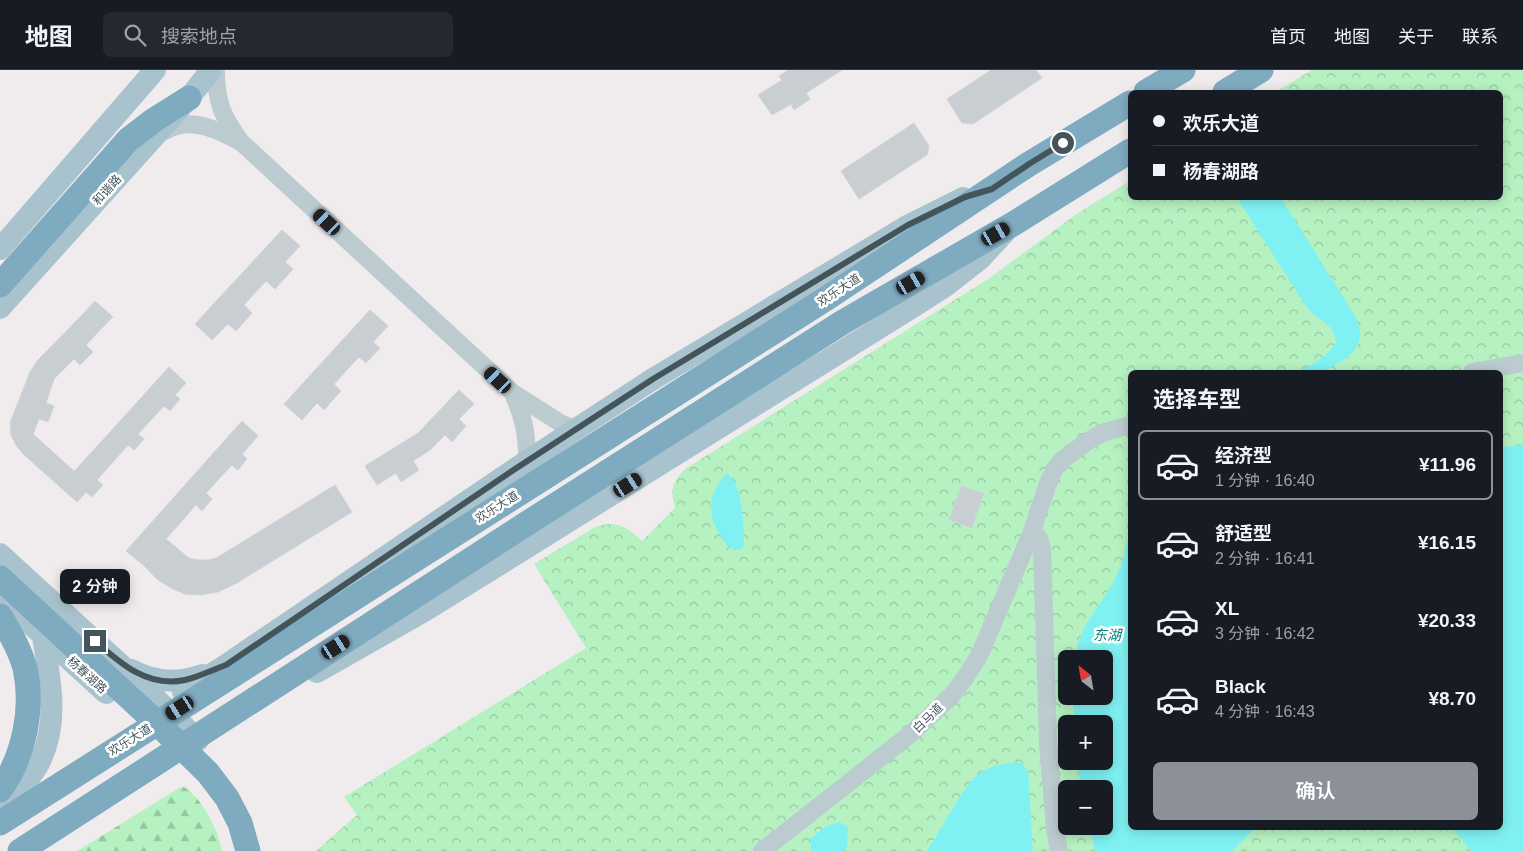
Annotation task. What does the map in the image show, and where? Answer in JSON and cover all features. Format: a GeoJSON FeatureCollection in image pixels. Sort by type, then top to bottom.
{"type":"FeatureCollection","features":[{"type":"Feature","properties":{"kind":"highway"},"geometry":{"type":"LineString","coordinates":[[1149,90],[1184,70]]}},
{"type":"Feature","properties":{"kind":"highway"},"geometry":{"type":"LineString","coordinates":[[1228,90],[1261,70]]}},
{"type":"Feature","properties":{"kind":"highway"},"geometry":{"type":"LineString","coordinates":[[0,285],[128,140],[154,120],[189,98]]}},
{"type":"Feature","properties":{"kind":"highway","name":"欢乐大道"},"geometry":{"type":"LineString","coordinates":[[2,806],[827,298],[1029,164],[1128,103]]}},
{"type":"Feature","properties":{"kind":"highway"},"geometry":{"type":"LineString","coordinates":[[20,851],[843,322],[1013,224],[1128,153]]}},
{"type":"Feature","properties":{"kind":"highway"},"geometry":{"type":"LineString","coordinates":[[0,578],[158,724],[208,773],[227,798],[240,824],[248,851]]}},
{"type":"Feature","properties":{"kind":"highway"},"geometry":{"type":"LineString","coordinates":[[0,600],[172,757],[190,776],[215,808],[223,823],[231,851]]}},
{"type":"Feature","properties":{"kind":"highway"},"geometry":{"type":"LineString","coordinates":[[0,616],[21,656],[25,670],[27,701],[27,716],[20,752],[10,774],[2,806]]}},
{"type":"Feature","properties":{"kind":"highway"},"geometry":{"type":"LineString","coordinates":[[29,851],[52,831]]}},
{"type":"Feature","properties":{"kind":"main road","name":"和谐路"},"geometry":{"type":"LineString","coordinates":[[0,308],[189,98],[211,70]]}},
{"type":"Feature","properties":{"kind":"main road"},"geometry":{"type":"LineString","coordinates":[[0,249],[148,72]]}},
{"type":"Feature","properties":{"kind":"main road","name":"欢乐大道"},"geometry":{"type":"LineString","coordinates":[[2,806],[226,665],[527,461],[653,379],[908,225],[965,197],[992,189]]}},
{"type":"Feature","properties":{"kind":"main road"},"geometry":{"type":"LineString","coordinates":[[15,851],[198,740],[426,610],[916,305],[980,260],[1013,224]]}},
{"type":"Feature","properties":{"kind":"main road"},"geometry":{"type":"LineString","coordinates":[[0,554],[120,664],[198,740]]}},
{"type":"Feature","properties":{"kind":"main road","name":"杨春湖路"},"geometry":{"type":"LineString","coordinates":[[0,596],[174,756]]}},
{"type":"Feature","properties":{"kind":"main road"},"geometry":{"type":"LineString","coordinates":[[2,806],[37,766],[49,737],[52,702],[43,637]]}},
{"type":"Feature","properties":{"kind":"main road"},"geometry":{"type":"LineString","coordinates":[[120,664],[139,674],[157,680],[169,681],[184,680],[226,665]]}},
{"type":"Feature","properties":{"kind":"street"},"geometry":{"type":"LineString","coordinates":[[216,70],[216,93],[220,107],[242,142],[513,393],[562,424],[576,430]]}},
{"type":"Feature","properties":{"kind":"street"},"geometry":{"type":"LineString","coordinates":[[156,134],[172,127],[194,125],[209,128],[242,142]]}},
{"type":"Feature","properties":{"kind":"street"},"geometry":{"type":"LineString","coordinates":[[1483,370],[1523,363]]}},
{"type":"Feature","properties":{"kind":"street"},"geometry":{"type":"LineString","coordinates":[[513,393],[527,434],[527,461]]}},
{"type":"Feature","properties":{"kind":"street","name":"白马道"},"geometry":{"type":"LineString","coordinates":[[762,851],[913,732],[952,695],[979,656],[1031,534],[1054,470],[1062,460],[1088,440],[1128,426]]}},
{"type":"Feature","properties":{"kind":"street"},"geometry":{"type":"LineString","coordinates":[[1031,534],[1039,538],[1042,549],[1048,744],[1055,828],[1059,851]]}},
{"type":"Feature","properties":{"kind":"green space"},"geometry":{"type":"Polygon","coordinates":[[[1312,70],[1523,70],[1523,851],[316,851],[357,815],[344,797],[586,648],[534,564],[595,527],[602,525],[615,524],[626,528],[642,541],[675,508],[673,487],[677,478],[685,469],[988,279],[1078,213],[1128,182],[1128,200],[1503,200],[1503,90],[1278,90],[1312,70]]]}},
{"type":"Feature","properties":{"kind":"green space"},"geometry":{"type":"Polygon","coordinates":[[[184,787],[191,792],[209,816],[222,851],[77,851],[179,788],[184,787]]]}},
{"type":"Feature","properties":{"kind":"water"},"geometry":{"type":"Polygon","coordinates":[[[1238,200],[1282,200],[1357,319],[1360,334],[1357,346],[1344,360],[1327,370],[1300,370],[1323,357],[1336,342],[1329,326],[1307,308],[1238,200]]]}},
{"type":"Feature","properties":{"kind":"water"},"geometry":{"type":"Polygon","coordinates":[[[1523,446],[1523,851],[1471,851],[1454,830],[1503,830],[1503,447],[1523,446]]]}},
{"type":"Feature","properties":{"kind":"water"},"geometry":{"type":"Polygon","coordinates":[[[726,474],[728,474],[737,487],[741,505],[744,540],[743,548],[739,550],[728,546],[717,530],[711,515],[715,491],[726,474]]]}},
{"type":"Feature","properties":{"kind":"water","name":"东湖"},"geometry":{"type":"Polygon","coordinates":[[[1128,540],[1128,830],[1253,830],[1232,851],[1095,851],[1091,835],[1113,835],[1113,780],[1080,780],[1078,770],[1113,770],[1113,715],[1074,715],[1073,705],[1113,705],[1113,650],[1076,650],[1086,625],[1118,572],[1128,540]]]}},
{"type":"Feature","properties":{"kind":"water"},"geometry":{"type":"Polygon","coordinates":[[[1017,762],[1023,764],[1028,771],[1033,851],[927,851],[968,785],[976,776],[991,767],[1017,762]]]}},
{"type":"Feature","properties":{"kind":"water"},"geometry":{"type":"Polygon","coordinates":[[[840,822],[848,828],[847,847],[844,851],[811,851],[810,839],[825,827],[840,822]]]}},
{"type":"Feature","properties":{"kind":"pier"},"geometry":{"type":"Polygon","coordinates":[[[1130,70],[1276,70],[1285,86],[1278,90],[1128,90],[1128,149],[1093,93],[1130,70]]]}},
{"type":"Feature","properties":{"kind":"building"},"geometry":{"type":"Polygon","coordinates":[[[788,70],[842,70],[806,93],[810,99],[794,110],[791,104],[772,115],[758,95],[782,80],[779,76],[788,70]]]}},
{"type":"Feature","properties":{"kind":"building"},"geometry":{"type":"Polygon","coordinates":[[[991,70],[1036,70],[1042,78],[973,124],[962,123],[947,99],[991,70]]]}},
{"type":"Feature","properties":{"kind":"building"},"geometry":{"type":"Polygon","coordinates":[[[914,123],[929,146],[927,155],[859,199],[841,171],[914,123]]]}},
{"type":"Feature","properties":{"kind":"building"},"geometry":{"type":"Polygon","coordinates":[[[282,230],[300,246],[285,262],[293,269],[275,289],[266,281],[244,305],[252,313],[236,331],[228,324],[212,340],[195,324],[282,230]]]}},
{"type":"Feature","properties":{"kind":"building"},"geometry":{"type":"Polygon","coordinates":[[[95,301],[113,317],[101,329],[84,313],[95,301]]]}},
{"type":"Feature","properties":{"kind":"building"},"geometry":{"type":"Polygon","coordinates":[[[370,310],[388,326],[373,342],[380,348],[366,363],[359,357],[334,384],[341,391],[324,410],[317,403],[302,420],[284,404],[370,310]]]}},
{"type":"Feature","properties":{"kind":"building"},"geometry":{"type":"Polygon","coordinates":[[[84,313],[101,329],[86,345],[93,352],[80,365],[74,359],[54,379],[46,403],[54,406],[48,422],[39,419],[33,434],[74,471],[60,487],[23,454],[11,435],[10,423],[30,372],[37,361],[84,313]]]}},
{"type":"Feature","properties":{"kind":"building"},"geometry":{"type":"Polygon","coordinates":[[[169,367],[186,383],[175,395],[180,399],[170,411],[164,406],[138,434],[144,439],[134,450],[128,445],[97,480],[103,485],[92,497],[86,492],[77,502],[60,487],[169,367]]]}},
{"type":"Feature","properties":{"kind":"building"},"geometry":{"type":"Polygon","coordinates":[[[459,390],[474,404],[459,419],[466,426],[452,442],[445,435],[430,450],[413,461],[419,470],[401,482],[396,473],[377,485],[365,466],[418,433],[459,390]]]}},
{"type":"Feature","properties":{"kind":"building"},"geometry":{"type":"Polygon","coordinates":[[[242,421],[258,436],[242,454],[247,459],[238,470],[232,465],[206,493],[212,499],[202,511],[196,505],[166,539],[172,544],[160,557],[155,552],[143,565],[126,551],[242,421]]]}},
{"type":"Feature","properties":{"kind":"building"},"geometry":{"type":"Polygon","coordinates":[[[335,485],[352,512],[237,583],[218,592],[201,595],[185,594],[158,580],[143,565],[155,552],[160,557],[172,544],[189,558],[209,560],[218,557],[335,485]]]}},
{"type":"Feature","properties":{"kind":"building"},"geometry":{"type":"Polygon","coordinates":[[[961,486],[984,493],[972,528],[949,520],[961,486]]]}},
{"type":"Feature","properties":{"kind":"route"},"geometry":{"type":"LineString","coordinates":[[95,641],[120,664],[139,674],[157,680],[184,680],[226,665],[512,471],[653,379],[908,225],[965,197],[992,189],[1063,143]]}}]}
